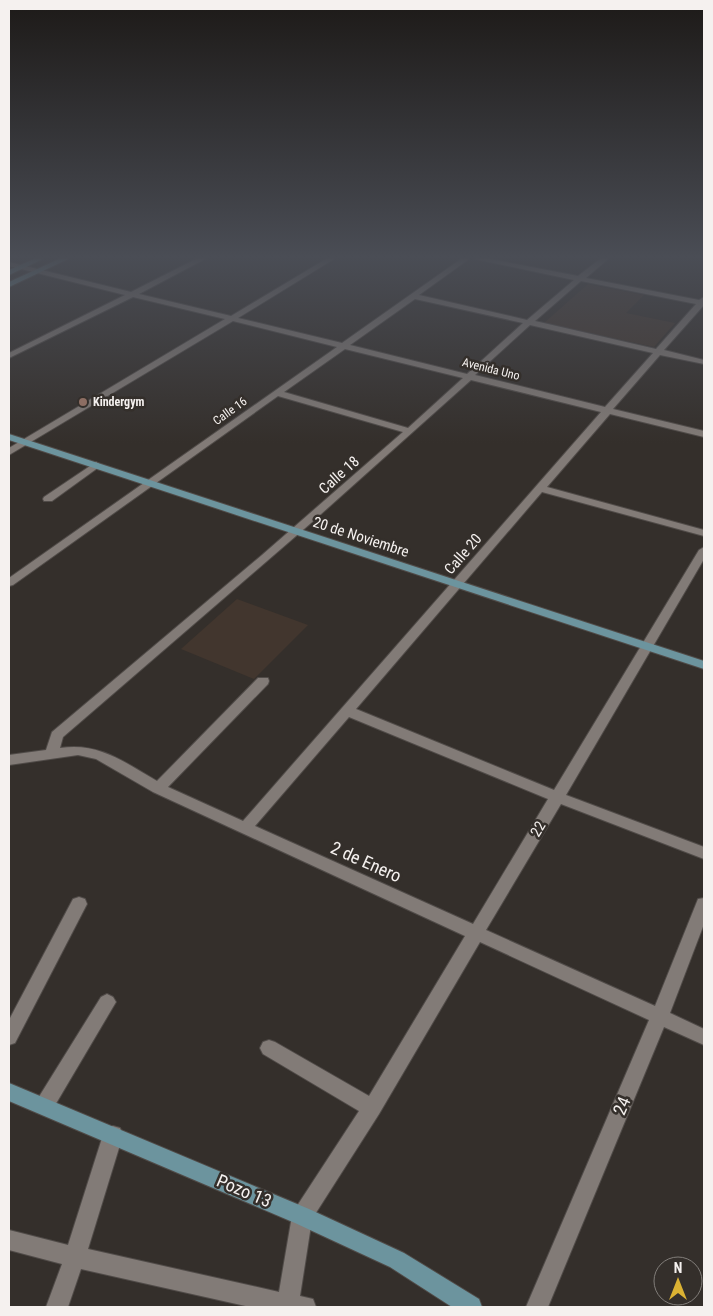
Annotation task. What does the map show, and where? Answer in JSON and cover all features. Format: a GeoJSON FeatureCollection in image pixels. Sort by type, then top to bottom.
{"type":"FeatureCollection","features":[{"type":"Feature","properties":{"kind":"main road","name":"20 de Noviembre"},"geometry":{"type":"LineString","coordinates":[[9,437],[704,665]]}},
{"type":"Feature","properties":{"kind":"main road","name":"Pozo 13"},"geometry":{"type":"LineString","coordinates":[[9,1092],[302,1216],[397,1260],[471,1307]]}},
{"type":"Feature","properties":{"kind":"street"},"geometry":{"type":"LineString","coordinates":[[9,356],[78,320]]}},
{"type":"Feature","properties":{"kind":"street"},"geometry":{"type":"LineString","coordinates":[[9,452],[231,320]]}},
{"type":"Feature","properties":{"kind":"street","name":"Avenida Uno"},"geometry":{"type":"LineString","coordinates":[[239,320],[704,434]]}},
{"type":"Feature","properties":{"kind":"street","name":"Calle 16"},"geometry":{"type":"LineString","coordinates":[[9,583],[152,484],[379,320]]}},
{"type":"Feature","properties":{"kind":"street"},"geometry":{"type":"LineString","coordinates":[[518,320],[704,362]]}},
{"type":"Feature","properties":{"kind":"street","name":"Calle 18"},"geometry":{"type":"LineString","coordinates":[[52,753],[57,734],[297,532],[532,320]]}},
{"type":"Feature","properties":{"kind":"street","name":"Calle 20"},"geometry":{"type":"LineString","coordinates":[[245,828],[687,320]]}},
{"type":"Feature","properties":{"kind":"street"},"geometry":{"type":"LineString","coordinates":[[276,393],[410,431]]}},
{"type":"Feature","properties":{"kind":"street"},"geometry":{"type":"LineString","coordinates":[[48,499],[96,466]]}},
{"type":"Feature","properties":{"kind":"street"},"geometry":{"type":"LineString","coordinates":[[539,488],[704,532]]}},
{"type":"Feature","properties":{"kind":"street","name":"22"},"geometry":{"type":"LineString","coordinates":[[293,1307],[302,1216],[372,1108],[704,550]]}},
{"type":"Feature","properties":{"kind":"street"},"geometry":{"type":"LineString","coordinates":[[158,788],[263,681]]}},
{"type":"Feature","properties":{"kind":"street"},"geometry":{"type":"LineString","coordinates":[[347,711],[704,853]]}},
{"type":"Feature","properties":{"kind":"street","name":"2 de Enero"},"geometry":{"type":"LineString","coordinates":[[9,760],[78,750],[100,755],[158,788],[475,934],[704,1036]]}},
{"type":"Feature","properties":{"kind":"street"},"geometry":{"type":"LineString","coordinates":[[9,1037],[79,904]]}},
{"type":"Feature","properties":{"kind":"street","name":"24"},"geometry":{"type":"LineString","coordinates":[[537,1307],[660,1015],[704,904]]}},
{"type":"Feature","properties":{"kind":"street"},"geometry":{"type":"LineString","coordinates":[[44,1106],[107,1002]]}},
{"type":"Feature","properties":{"kind":"street"},"geometry":{"type":"LineString","coordinates":[[269,1048],[372,1108]]}},
{"type":"Feature","properties":{"kind":"street"},"geometry":{"type":"LineString","coordinates":[[57,1307],[75,1257],[113,1135]]}},
{"type":"Feature","properties":{"kind":"street"},"geometry":{"type":"LineString","coordinates":[[9,1240],[293,1307]]}},
{"type":"Feature","properties":{"kind":"shaded area"},"geometry":{"type":"Polygon","coordinates":[[[547,320],[662,320],[675,323],[654,347],[544,323],[547,320]]]}},
{"type":"Feature","properties":{"kind":"shaded area"},"geometry":{"type":"Polygon","coordinates":[[[237,599],[308,625],[254,679],[181,649],[237,599]]]}},
{"type":"Feature","properties":{"kind":"place","name":"Kindergym"},"geometry":{"type":"Point","coordinates":[83,402]}}]}
